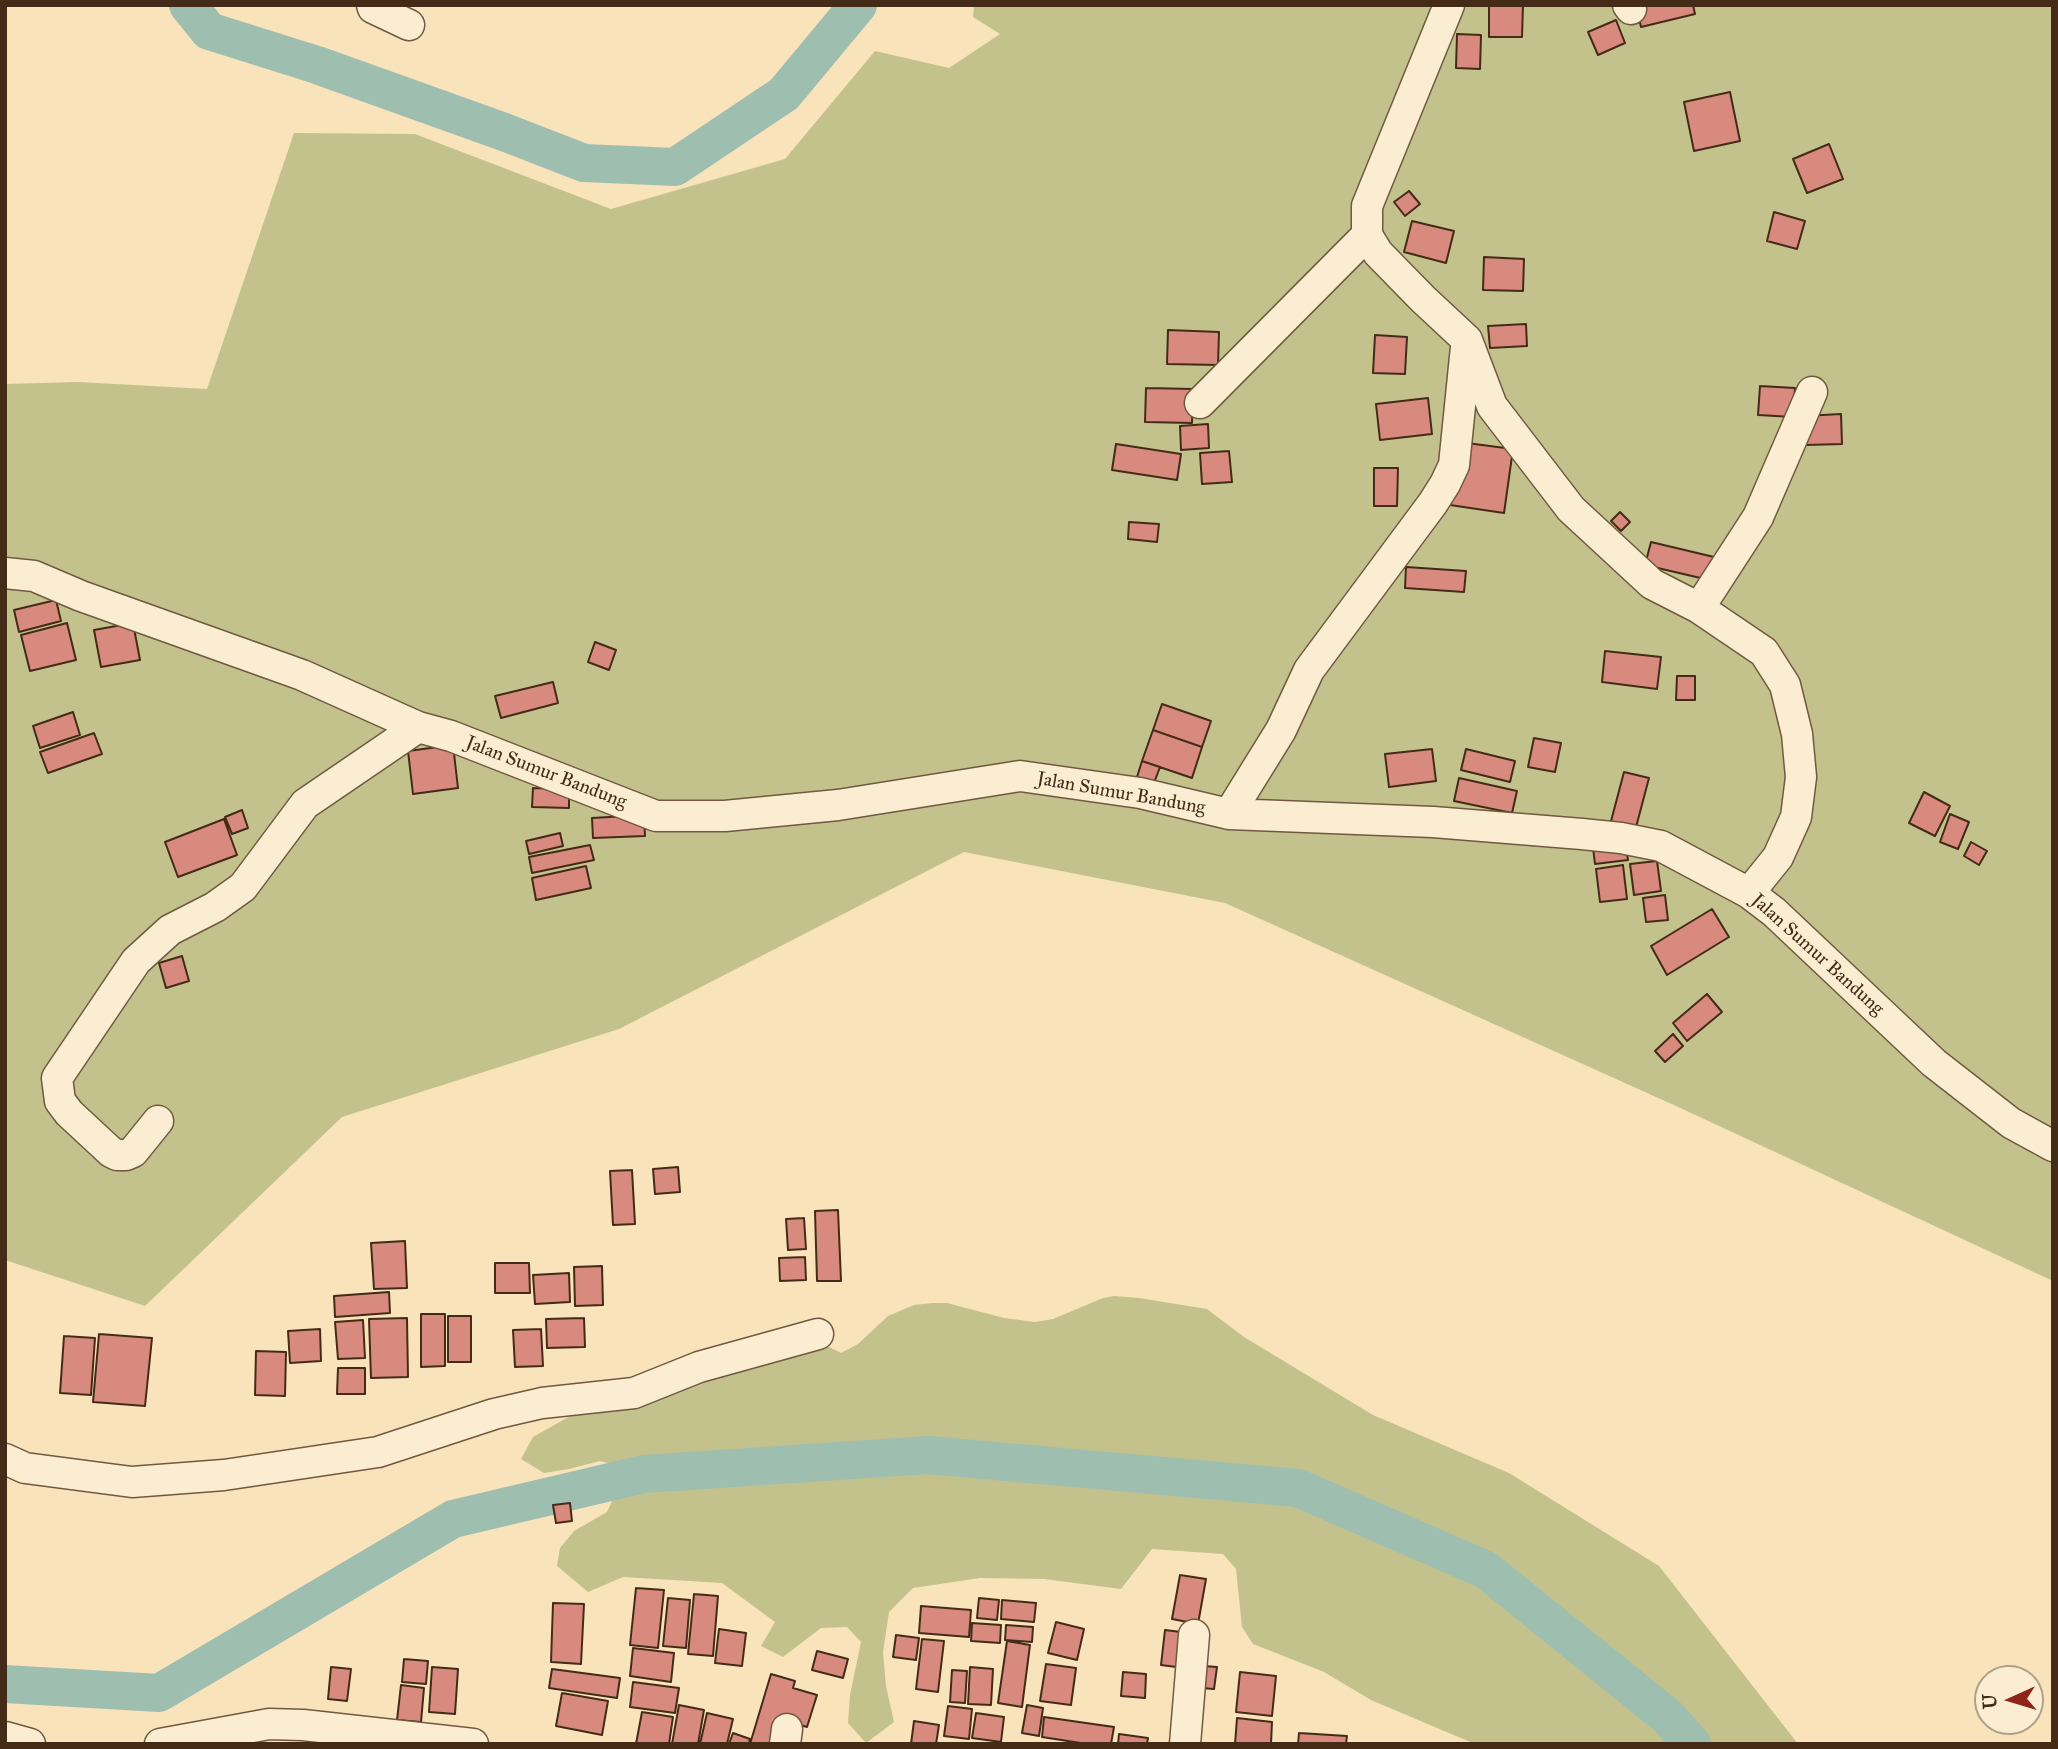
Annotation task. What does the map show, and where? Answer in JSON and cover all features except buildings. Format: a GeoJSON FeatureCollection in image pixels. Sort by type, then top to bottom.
{"type":"FeatureCollection","features":[{"type":"Feature","properties":{"kind":"street"},"geometry":{"type":"LineString","coordinates":[[372,5],[373,8],[409,25]]}},
{"type":"Feature","properties":{"kind":"street"},"geometry":{"type":"LineString","coordinates":[[1449,5],[1367,206],[1367,235],[1378,253],[1467,340],[1492,406],[1571,509],[1652,584],[1699,608],[1764,652],[1785,685],[1797,734],[1801,777],[1796,817],[1779,857],[1749,893]]}},
{"type":"Feature","properties":{"kind":"street"},"geometry":{"type":"LineString","coordinates":[[1200,403],[1367,235]]}},
{"type":"Feature","properties":{"kind":"street"},"geometry":{"type":"LineString","coordinates":[[1229,814],[1281,730],[1308,670],[1433,503],[1450,474],[1454,465],[1467,340]]}},
{"type":"Feature","properties":{"kind":"street"},"geometry":{"type":"LineString","coordinates":[[1699,608],[1758,517],[1812,392]]}},
{"type":"Feature","properties":{"kind":"street","name":"Jalan Sumur Bandung"},"geometry":{"type":"LineString","coordinates":[[5,573],[34,576],[117,609],[302,675],[418,727],[451,736],[656,816],[725,817],[838,805],[1020,776],[1140,793],[1229,814],[1433,822],[1621,838],[1661,846],[1749,893],[1774,912],[1934,1063],[2011,1124],[2053,1146]]}},
{"type":"Feature","properties":{"kind":"street"},"geometry":{"type":"LineString","coordinates":[[158,1121],[133,1152],[117,1155],[69,1113],[60,1101],[57,1077],[136,961],[170,930],[215,907],[243,887],[305,804],[418,727]]}},
{"type":"Feature","properties":{"kind":"street"},"geometry":{"type":"LineString","coordinates":[[5,1459],[25,1468],[132,1482],[224,1475],[378,1452],[518,1408],[634,1393],[699,1367],[818,1334]]}},
{"type":"Feature","properties":{"kind":"street"},"geometry":{"type":"LineString","coordinates":[[1185,1744],[1194,1635]]}},
{"type":"Feature","properties":{"kind":"street"},"geometry":{"type":"LineString","coordinates":[[160,1744],[269,1724],[303,1725],[472,1744]]}},
{"type":"Feature","properties":{"kind":"street"},"geometry":{"type":"LineString","coordinates":[[5,1737],[30,1744]]}},
{"type":"Feature","properties":{"kind":"shaded area"},"geometry":{"type":"Polygon","coordinates":[[[974,5],[2053,5],[2053,1281],[1676,1106],[1225,903],[964,852],[619,1029],[342,1117],[145,1306],[5,1260],[5,384],[78,382],[207,389],[294,133],[415,134],[611,209],[785,159],[875,51],[949,68],[1000,34],[973,17],[974,5]]]}},
{"type":"Feature","properties":{"kind":"shaded area"},"geometry":{"type":"Polygon","coordinates":[[[1114,1296],[1207,1309],[1244,1337],[1373,1415],[1509,1473],[1659,1566],[1798,1744],[1475,1744],[1371,1700],[1324,1672],[1253,1644],[1242,1627],[1236,1569],[1223,1554],[1152,1549],[1121,1589],[1044,1579],[980,1578],[913,1588],[889,1612],[883,1652],[886,1686],[894,1722],[866,1743],[848,1723],[850,1695],[861,1642],[847,1627],[821,1628],[783,1657],[761,1646],[775,1622],[722,1583],[623,1577],[588,1592],[557,1566],[560,1548],[574,1531],[607,1512],[617,1491],[621,1466],[600,1461],[544,1473],[521,1459],[533,1437],[581,1410],[817,1341],[841,1353],[858,1344],[888,1316],[914,1305],[947,1303],[1004,1318],[1035,1322],[1053,1319],[1114,1296]]]}},
{"type":"Feature","properties":{"kind":"waterway"},"geometry":{"type":"LineString","coordinates":[[188,5],[209,31],[317,65],[584,163],[675,167],[784,94],[858,5]]}},
{"type":"Feature","properties":{"kind":"waterway"},"geometry":{"type":"LineString","coordinates":[[5,1684],[159,1693],[453,1519],[644,1474],[928,1455],[1298,1488],[1486,1570],[1668,1717],[1692,1744]]}}]}
